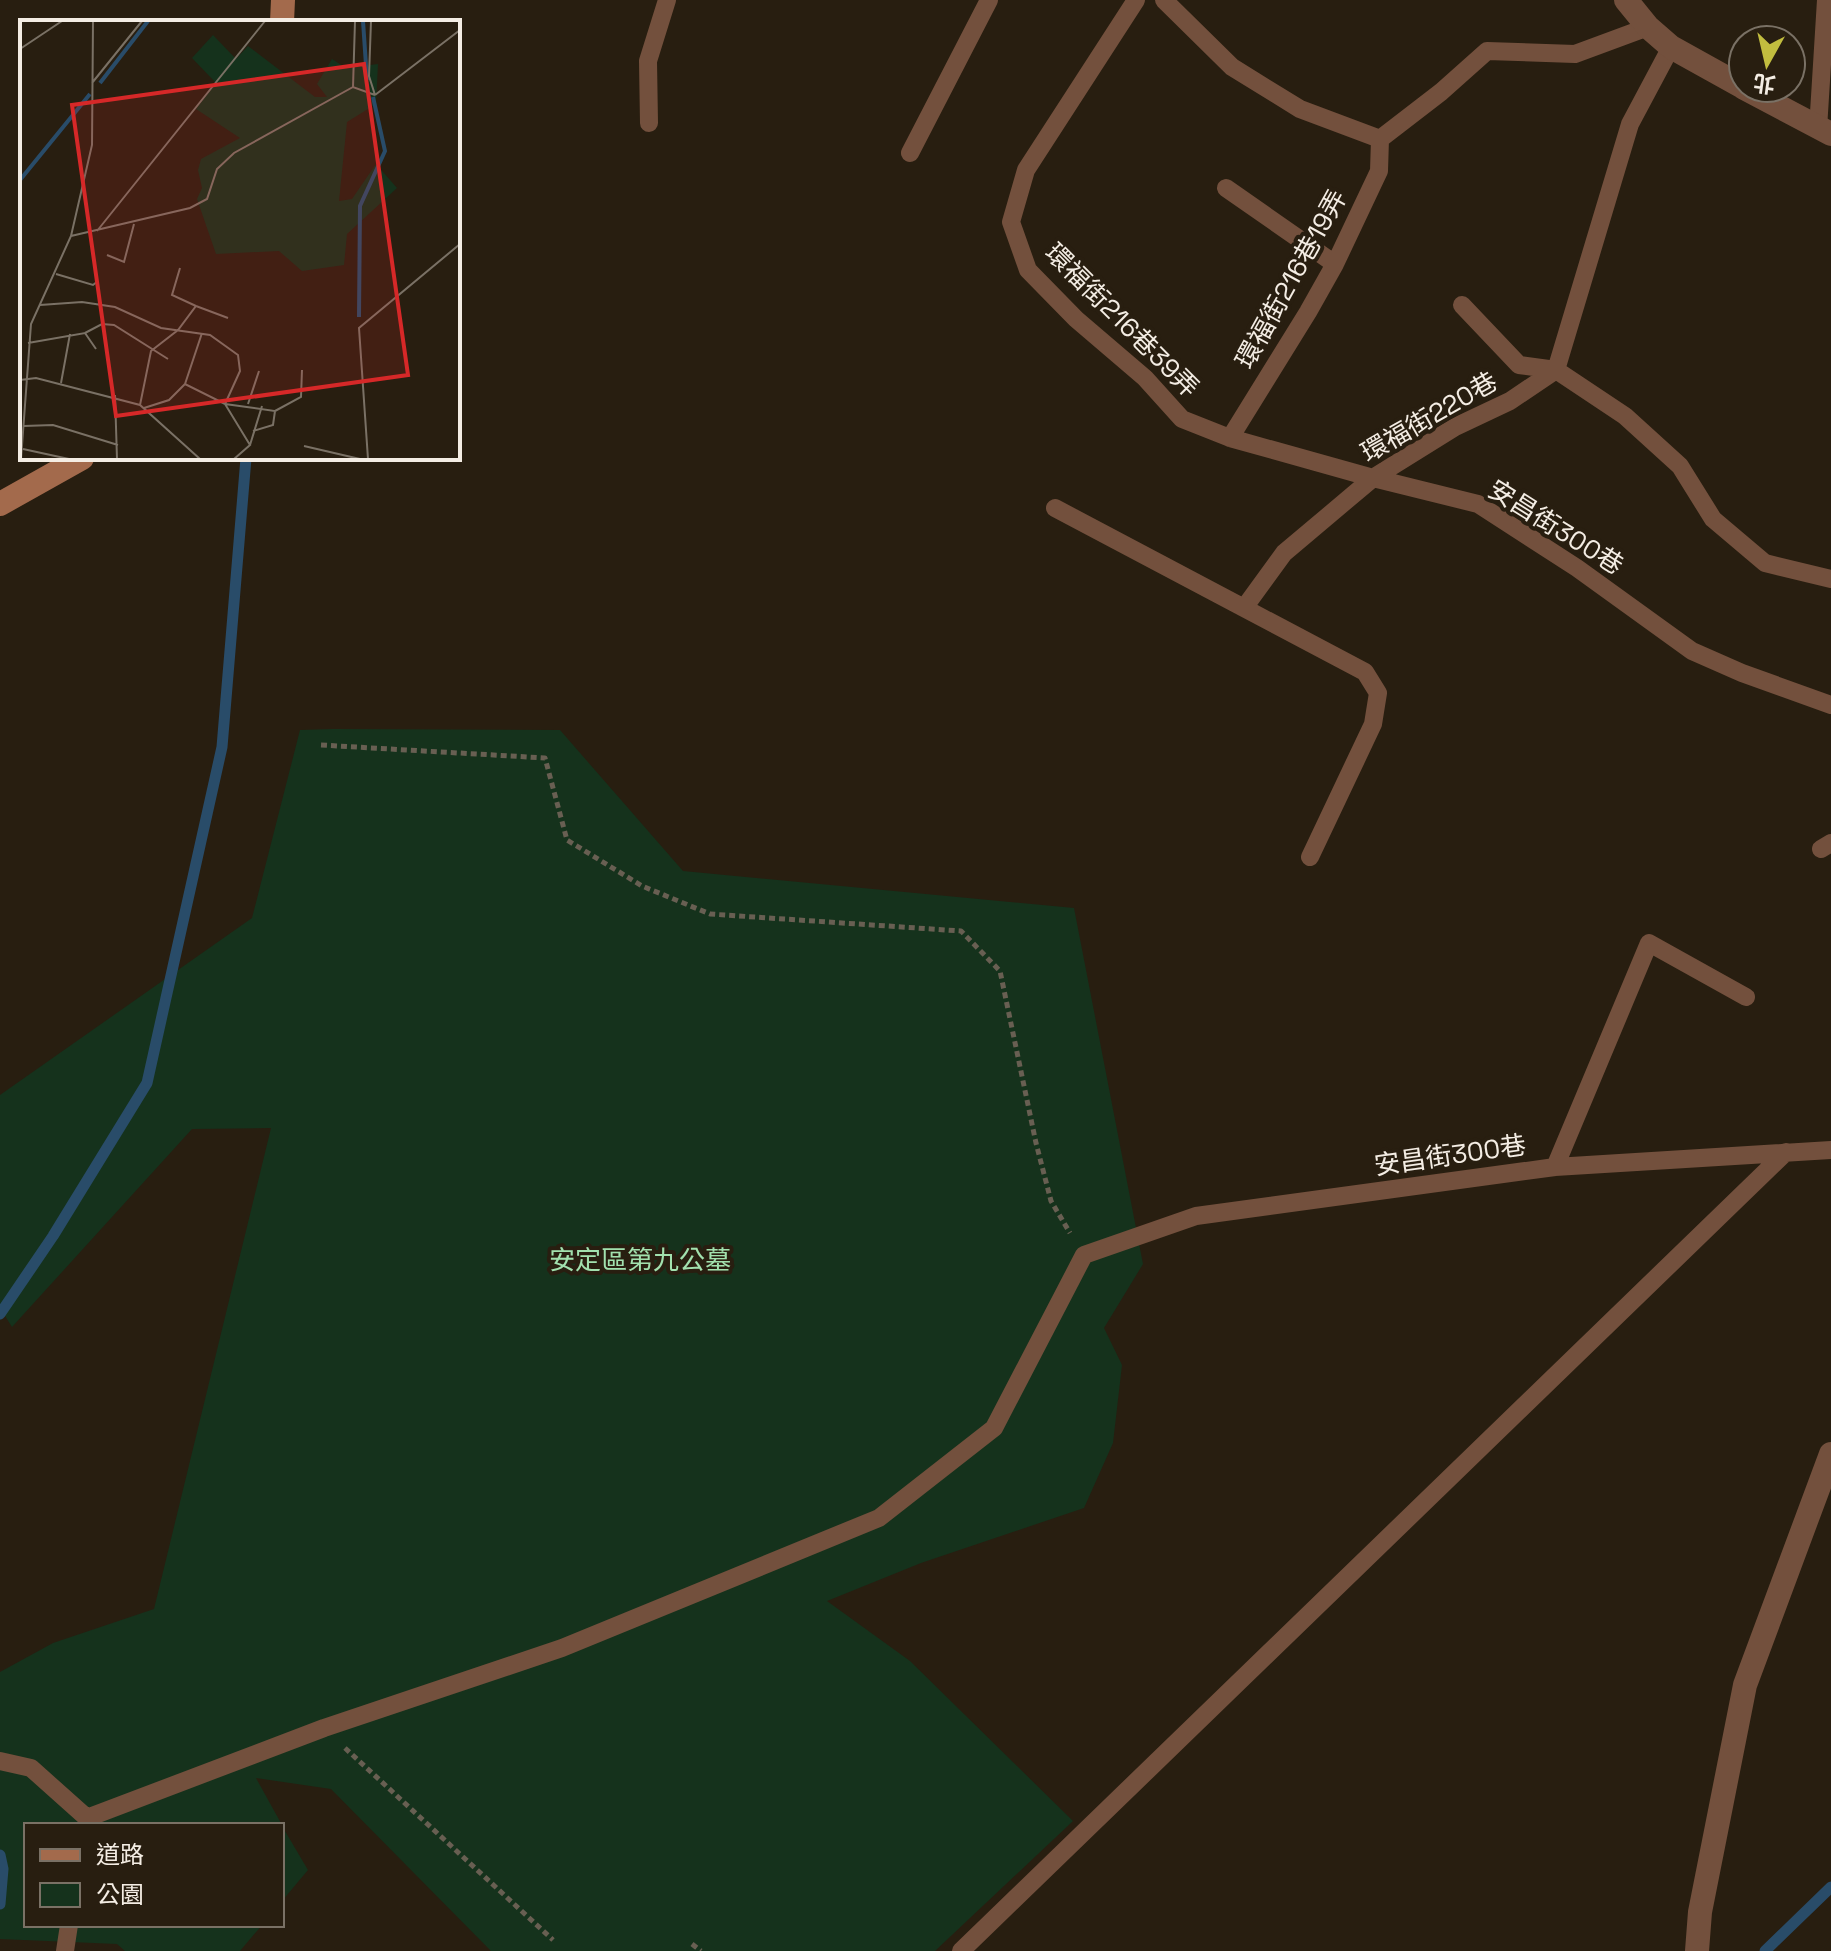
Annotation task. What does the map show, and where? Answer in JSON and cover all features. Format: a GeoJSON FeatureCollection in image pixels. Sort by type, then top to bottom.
{"type":"FeatureCollection","features":[{"type":"Feature","properties":{"kind":"street"},"geometry":{"type":"LineString","coordinates":[[282,20],[283,0]]}},
{"type":"Feature","properties":{"kind":"street"},"geometry":{"type":"LineString","coordinates":[[1626,0],[1648,27],[1671,47],[1727,78]]}},
{"type":"Feature","properties":{"kind":"street"},"geometry":{"type":"LineString","coordinates":[[1774,104],[1824,131]]}},
{"type":"Feature","properties":{"kind":"street"},"geometry":{"type":"LineString","coordinates":[[0,504],[78,460]]}},
{"type":"Feature","properties":{"kind":"street"},"geometry":{"type":"LineString","coordinates":[[1697,1951],[1700,1912],[1745,1685],[1831,1454]]}},
{"type":"Feature","properties":{"kind":"lane"},"geometry":{"type":"LineString","coordinates":[[649,123],[648,61],[667,0]]}},
{"type":"Feature","properties":{"kind":"lane"},"geometry":{"type":"LineString","coordinates":[[910,153],[989,0]]}},
{"type":"Feature","properties":{"kind":"lane","name":"環福街216巷39弄"},"geometry":{"type":"LineString","coordinates":[[1136,0],[1026,170],[1011,222],[1028,270],[1076,319],[1145,378],[1182,419],[1230,438],[1373,478]]}},
{"type":"Feature","properties":{"kind":"lane"},"geometry":{"type":"LineString","coordinates":[[1164,0],[1232,67],[1300,109],[1380,139],[1441,92],[1487,51],[1575,54],[1648,27]]}},
{"type":"Feature","properties":{"kind":"lane"},"geometry":{"type":"LineString","coordinates":[[1824,131],[1826,0]]}},
{"type":"Feature","properties":{"kind":"lane"},"geometry":{"type":"LineString","coordinates":[[1556,370],[1630,124],[1671,47]]}},
{"type":"Feature","properties":{"kind":"lane","name":"環福街216巷19弄"},"geometry":{"type":"LineString","coordinates":[[1230,438],[1335,264],[1379,171],[1380,139]]}},
{"type":"Feature","properties":{"kind":"lane"},"geometry":{"type":"LineString","coordinates":[[1226,188],[1335,264]]}},
{"type":"Feature","properties":{"kind":"lane"},"geometry":{"type":"LineString","coordinates":[[1462,305],[1519,365],[1556,370],[1625,416],[1680,466],[1713,519],[1765,563],[1831,579]]}},
{"type":"Feature","properties":{"kind":"lane","name":"環福街220巷"},"geometry":{"type":"LineString","coordinates":[[1244,608],[1284,553],[1373,478],[1455,427],[1510,401],[1556,370]]}},
{"type":"Feature","properties":{"kind":"lane","name":"安昌街300巷"},"geometry":{"type":"LineString","coordinates":[[1373,478],[1478,504],[1577,568],[1692,651],[1742,673],[1831,705]]}},
{"type":"Feature","properties":{"kind":"lane"},"geometry":{"type":"LineString","coordinates":[[1055,508],[1365,672],[1378,693],[1373,724],[1310,857]]}},
{"type":"Feature","properties":{"kind":"lane"},"geometry":{"type":"LineString","coordinates":[[1555,1167],[1649,943],[1746,997]]}},
{"type":"Feature","properties":{"kind":"lane","name":"安昌街300巷"},"geometry":{"type":"LineString","coordinates":[[1084,1255],[1196,1216],[1555,1167],[1831,1150]]}},
{"type":"Feature","properties":{"kind":"lane"},"geometry":{"type":"LineString","coordinates":[[961,1951],[1786,1152]]}},
{"type":"Feature","properties":{"kind":"lane"},"geometry":{"type":"LineString","coordinates":[[0,1761],[31,1768],[87,1821],[324,1728],[562,1648],[879,1518],[994,1428],[1084,1255]]}},
{"type":"Feature","properties":{"kind":"lane"},"geometry":{"type":"LineString","coordinates":[[65,1951],[69,1927]]}},
{"type":"Feature","properties":{"kind":"path"},"geometry":{"type":"LineString","coordinates":[[321,745],[545,758],[567,840],[642,886],[710,914],[961,931],[1000,971],[1051,1201],[1084,1255]]}},
{"type":"Feature","properties":{"kind":"path"},"geometry":{"type":"LineString","coordinates":[[324,1728],[553,1940]]}},
{"type":"Feature","properties":{"kind":"path"},"geometry":{"type":"LineString","coordinates":[[692,1944],[701,1951]]}},
{"type":"Feature","properties":{"kind":"green space","name":"安定區第九公墓"},"geometry":{"type":"Polygon","coordinates":[[[300,730],[560,730],[683,871],[1074,908],[1143,1264],[1104,1328],[1122,1365],[1113,1443],[1084,1508],[921,1563],[827,1601],[910,1661],[1073,1821],[935,1951],[491,1951],[331,1789],[256,1778],[281,1823],[24,1823],[24,1927],[260,1927],[240,1951],[125,1951],[117,1944],[0,1939],[0,1672],[53,1643],[154,1609],[271,1128],[192,1129],[12,1327],[0,1308],[0,1095],[252,918],[300,730]]]}},
{"type":"Feature","properties":{"kind":"green space"},"geometry":{"type":"Polygon","coordinates":[[[284,1829],[308,1870],[284,1899],[284,1829]]]}},
{"type":"Feature","properties":{"kind":"waterway"},"geometry":{"type":"LineString","coordinates":[[0,1314],[53,1236],[147,1083],[222,747],[246,460]]}},
{"type":"Feature","properties":{"kind":"waterway"},"geometry":{"type":"LineString","coordinates":[[0,1855],[3,1869],[0,1904]]}},
{"type":"Feature","properties":{"kind":"waterway"},"geometry":{"type":"LineString","coordinates":[[1765,1951],[1831,1887]]}}]}
